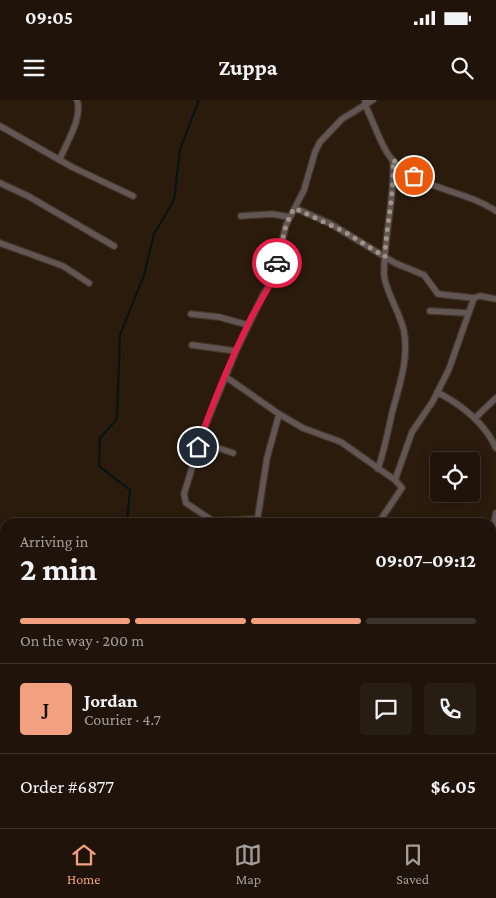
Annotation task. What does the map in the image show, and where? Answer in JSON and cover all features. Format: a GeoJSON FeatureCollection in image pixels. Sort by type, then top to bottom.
{"type":"FeatureCollection","features":[{"type":"Feature","properties":{"kind":"street"},"geometry":{"type":"LineString","coordinates":[[60,159],[75,123],[78,107],[77,100]]}},
{"type":"Feature","properties":{"kind":"street"},"geometry":{"type":"LineString","coordinates":[[209,518],[184,501],[184,494],[200,442],[236,351],[273,280],[282,238],[289,217],[304,190],[312,160],[320,142],[342,119],[365,103],[373,100]]}},
{"type":"Feature","properties":{"kind":"street"},"geometry":{"type":"LineString","coordinates":[[365,103],[393,160],[398,166],[428,183],[470,196],[496,211]]}},
{"type":"Feature","properties":{"kind":"street"},"geometry":{"type":"LineString","coordinates":[[0,126],[133,196]]}},
{"type":"Feature","properties":{"kind":"street"},"geometry":{"type":"LineString","coordinates":[[378,469],[401,386],[405,348],[400,315],[386,285],[386,239],[392,206],[393,160]]}},
{"type":"Feature","properties":{"kind":"street"},"geometry":{"type":"LineString","coordinates":[[0,183],[28,196],[114,246]]}},
{"type":"Feature","properties":{"kind":"street"},"geometry":{"type":"LineString","coordinates":[[294,208],[345,232],[385,257],[424,275],[438,294],[474,298],[480,296],[496,299]]}},
{"type":"Feature","properties":{"kind":"street"},"geometry":{"type":"LineString","coordinates":[[241,216],[272,214],[289,217]]}},
{"type":"Feature","properties":{"kind":"street"},"geometry":{"type":"LineString","coordinates":[[0,243],[63,266],[89,283]]}},
{"type":"Feature","properties":{"kind":"street"},"geometry":{"type":"LineString","coordinates":[[395,480],[412,432],[429,407],[453,358],[474,298]]}},
{"type":"Feature","properties":{"kind":"street"},"geometry":{"type":"LineString","coordinates":[[430,312],[468,313]]}},
{"type":"Feature","properties":{"kind":"street"},"geometry":{"type":"LineString","coordinates":[[192,314],[219,317],[248,325]]}},
{"type":"Feature","properties":{"kind":"street"},"geometry":{"type":"LineString","coordinates":[[192,345],[236,351]]}},
{"type":"Feature","properties":{"kind":"street"},"geometry":{"type":"LineString","coordinates":[[226,376],[279,414],[308,431],[341,442],[395,480],[402,488],[382,518]]}},
{"type":"Feature","properties":{"kind":"street"},"geometry":{"type":"LineString","coordinates":[[437,392],[459,404],[475,418],[487,432],[496,448]]}},
{"type":"Feature","properties":{"kind":"street"},"geometry":{"type":"LineString","coordinates":[[475,418],[496,398]]}},
{"type":"Feature","properties":{"kind":"street"},"geometry":{"type":"LineString","coordinates":[[259,518],[267,458],[279,414]]}},
{"type":"Feature","properties":{"kind":"street"},"geometry":{"type":"LineString","coordinates":[[200,442],[233,453]]}},
{"type":"Feature","properties":{"kind":"waterway"},"geometry":{"type":"LineString","coordinates":[[127,518],[130,490],[99,466],[100,438],[117,419],[120,335],[144,275],[154,234],[174,200],[180,149],[199,100]]}},
{"type":"Feature","properties":{"kind":"way so far"},"geometry":{"type":"LineString","coordinates":[[277,263],[286,225],[294,208],[317,217],[345,232],[385,257],[388,224],[392,206],[393,160],[398,166],[414,176]]}},
{"type":"Feature","properties":{"kind":"route"},"geometry":{"type":"LineString","coordinates":[[198,447],[236,351],[263,295],[269,289],[273,280],[277,263]]}}]}
